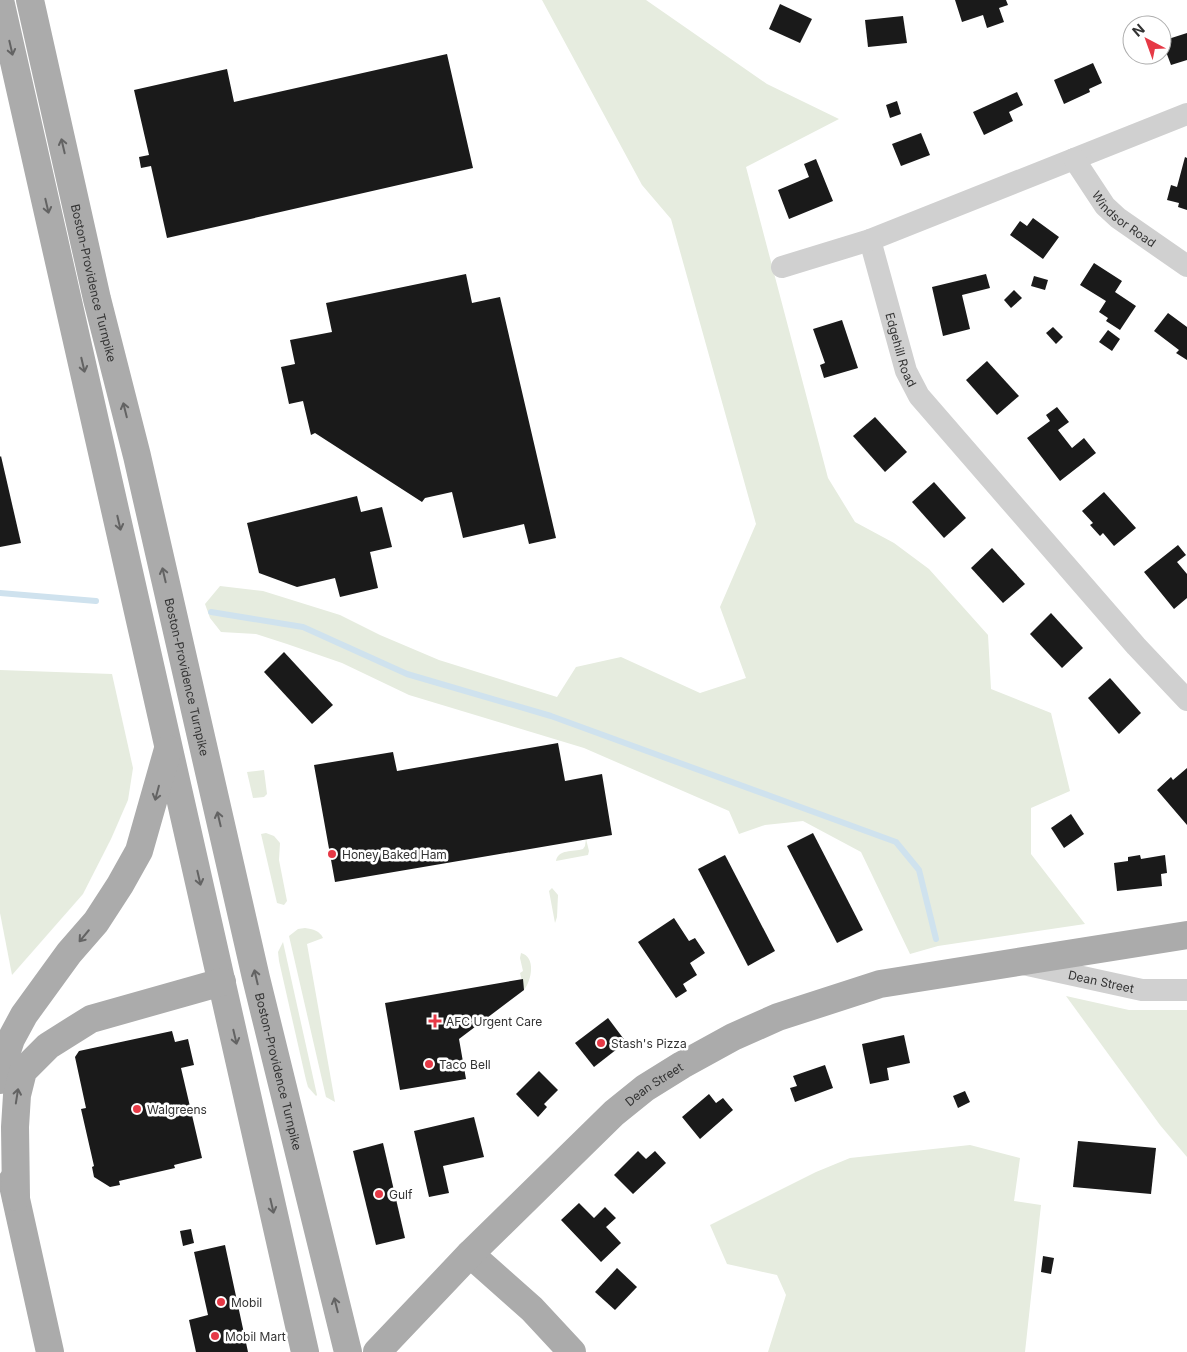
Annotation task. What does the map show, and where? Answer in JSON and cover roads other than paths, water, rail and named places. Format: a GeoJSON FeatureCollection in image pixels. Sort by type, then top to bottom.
{"type":"FeatureCollection","features":[{"type":"Feature","properties":{"kind":"main road"},"geometry":{"type":"LineString","coordinates":[[0,0],[305,1352]]}},
{"type":"Feature","properties":{"kind":"main road","name":"Boston-Providence Turnpike"},"geometry":{"type":"LineString","coordinates":[[30,0],[97,299],[137,456],[256,978],[348,1352]]}},
{"type":"Feature","properties":{"kind":"main road"},"geometry":{"type":"LineString","coordinates":[[0,1080],[1,1069],[11,1039],[24,1015],[69,953],[96,922],[139,852],[169,746]]}},
{"type":"Feature","properties":{"kind":"main road","name":"Dean Street"},"geometry":{"type":"LineString","coordinates":[[378,1352],[470,1254],[614,1114],[645,1088],[733,1037],[778,1017],[880,984],[1187,935]]}},
{"type":"Feature","properties":{"kind":"main road"},"geometry":{"type":"LineString","coordinates":[[16,1197],[14,1127],[17,1095],[23,1071],[48,1046],[91,1019],[222,982]]}},
{"type":"Feature","properties":{"kind":"main road"},"geometry":{"type":"LineString","coordinates":[[0,1123],[50,1352]]}},
{"type":"Feature","properties":{"kind":"main road"},"geometry":{"type":"LineString","coordinates":[[470,1254],[532,1309],[572,1352]]}},
{"type":"Feature","properties":{"kind":"street"},"geometry":{"type":"LineString","coordinates":[[782,267],[870,240],[1187,114]]}},
{"type":"Feature","properties":{"kind":"street","name":"Windsor Road"},"geometry":{"type":"LineString","coordinates":[[1074,159],[1106,206],[1118,218],[1187,266]]}},
{"type":"Feature","properties":{"kind":"street","name":"Edgehill Road"},"geometry":{"type":"LineString","coordinates":[[870,240],[906,371],[919,396],[1136,646],[1187,700]]}},
{"type":"Feature","properties":{"kind":"street","name":"Dean Street"},"geometry":{"type":"LineString","coordinates":[[1016,962],[1142,990],[1187,990]]}},
{"type":"Feature","properties":{"kind":"waterway"},"geometry":{"type":"LineString","coordinates":[[0,593],[96,601]]}},
{"type":"Feature","properties":{"kind":"waterway"},"geometry":{"type":"LineString","coordinates":[[211,612],[303,627],[407,674],[551,716],[896,842],[919,870],[936,939]]}},
{"type":"Feature","properties":{"kind":"place","name":"Honey Baked Ham"},"geometry":{"type":"Point","coordinates":[332,854]}},
{"type":"Feature","properties":{"kind":"place","name":"AFC Urgent Care"},"geometry":{"type":"Point","coordinates":[435,1021]}},
{"type":"Feature","properties":{"kind":"place","name":"Stash's Pizza"},"geometry":{"type":"Point","coordinates":[601,1043]}},
{"type":"Feature","properties":{"kind":"place","name":"Taco Bell"},"geometry":{"type":"Point","coordinates":[429,1064]}},
{"type":"Feature","properties":{"kind":"place","name":"Walgreens"},"geometry":{"type":"Point","coordinates":[137,1109]}},
{"type":"Feature","properties":{"kind":"place","name":"Gulf"},"geometry":{"type":"Point","coordinates":[379,1194]}},
{"type":"Feature","properties":{"kind":"place","name":"Mobil"},"geometry":{"type":"Point","coordinates":[221,1302]}},
{"type":"Feature","properties":{"kind":"place","name":"Mobil Mart"},"geometry":{"type":"Point","coordinates":[215,1336]}}]}
